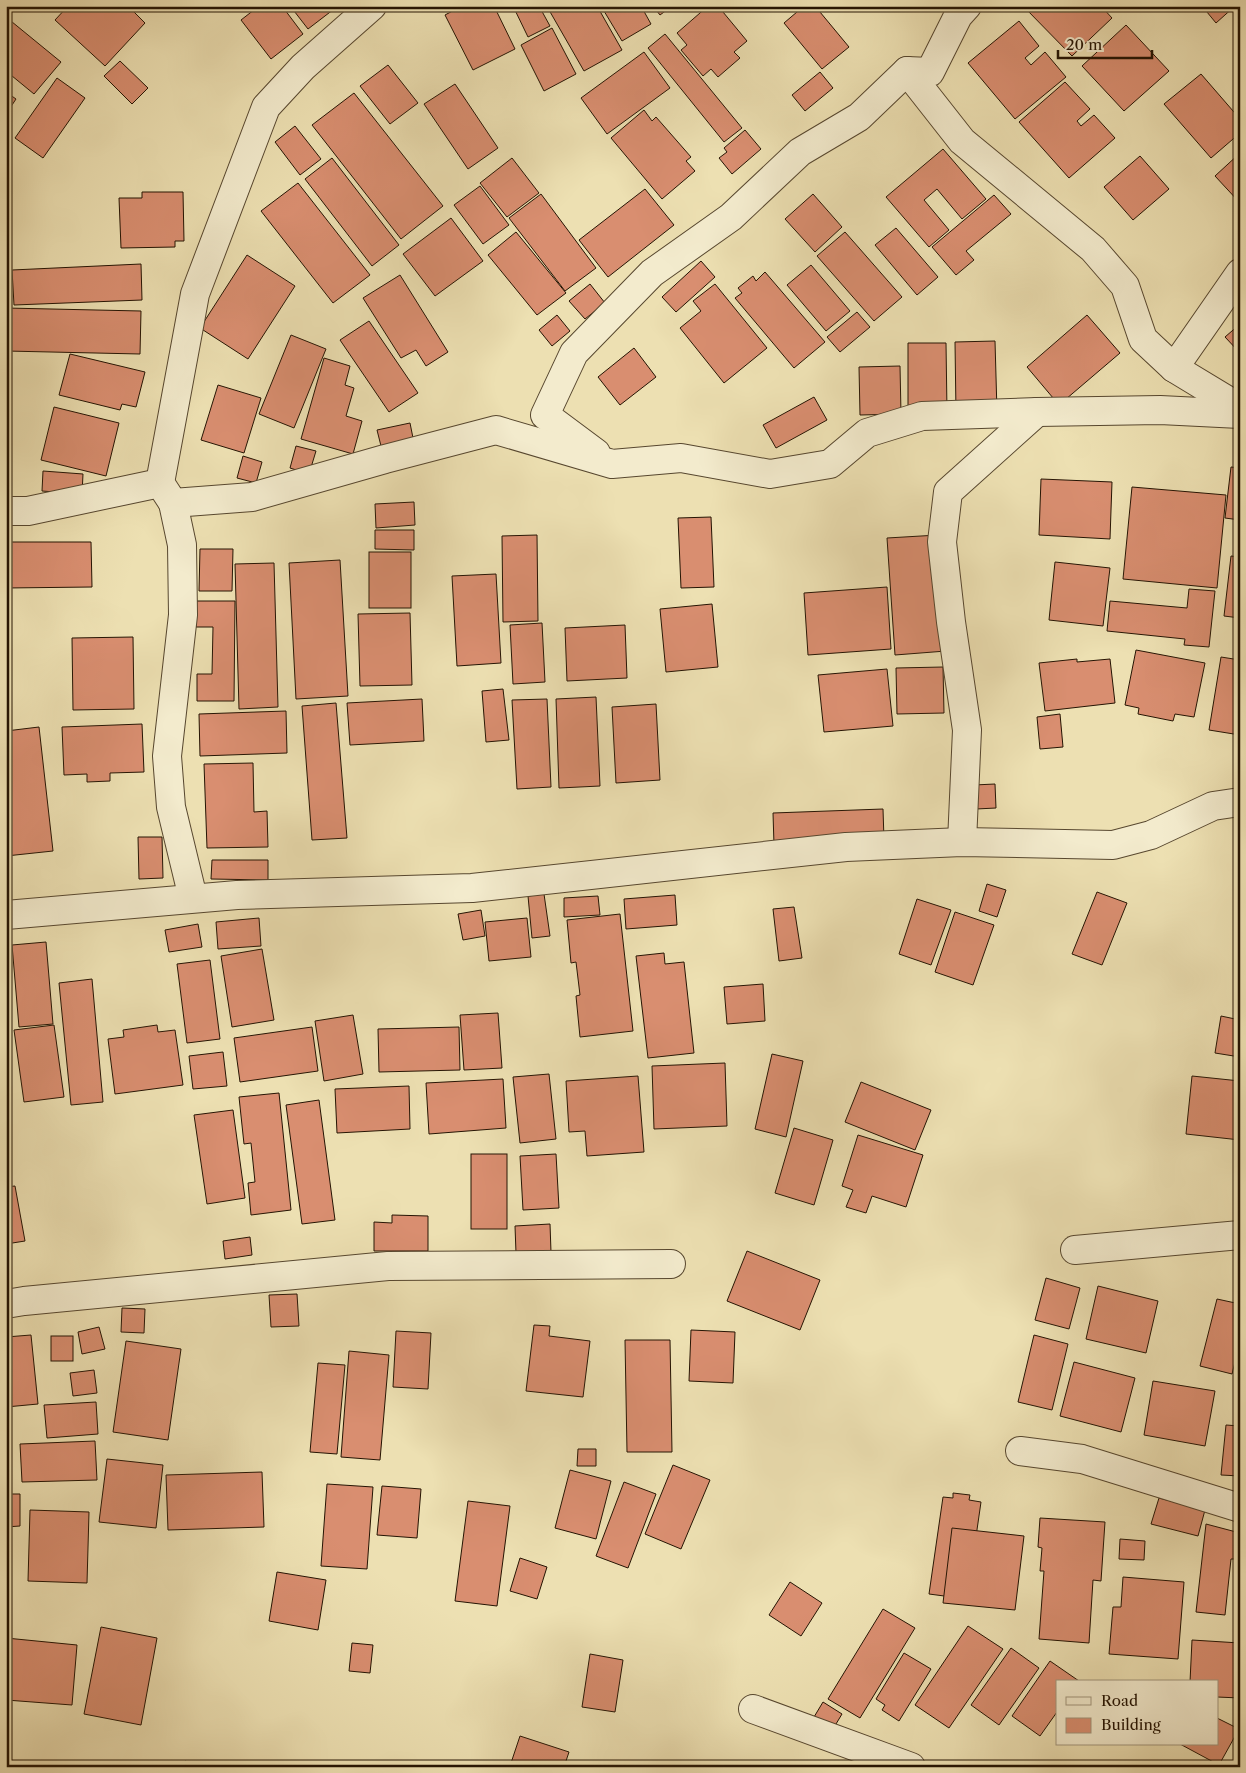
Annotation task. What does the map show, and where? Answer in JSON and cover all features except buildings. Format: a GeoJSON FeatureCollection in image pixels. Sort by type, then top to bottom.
{"type":"FeatureCollection","features":[{"type":"Feature","properties":{"kind":"street"},"geometry":{"type":"LineString","coordinates":[[193,898],[171,807],[167,756],[183,615],[182,545],[166,493],[195,294],[266,107],[303,67],[372,6]]}},
{"type":"Feature","properties":{"kind":"street"},"geometry":{"type":"LineString","coordinates":[[546,416],[574,353],[652,273],[731,217],[800,152],[859,117],[907,72],[930,72],[958,16],[967,6]]}},
{"type":"Feature","properties":{"kind":"street"},"geometry":{"type":"LineString","coordinates":[[907,72],[962,141],[1093,249],[1125,286],[1143,339],[1174,368],[1240,408]]}},
{"type":"Feature","properties":{"kind":"street"},"geometry":{"type":"LineString","coordinates":[[1174,368],[1240,273]]}},
{"type":"Feature","properties":{"kind":"street"},"geometry":{"type":"LineString","coordinates":[[496,430],[612,464],[681,458],[770,474],[830,464],[867,433],[922,416],[1160,410],[1240,414]]}},
{"type":"Feature","properties":{"kind":"street"},"geometry":{"type":"LineString","coordinates":[[962,842],[967,730],[951,622],[942,542],[948,492],[1037,412]]}},
{"type":"Feature","properties":{"kind":"street"},"geometry":{"type":"LineString","coordinates":[[6,511],[28,512],[166,493],[252,497],[546,416]]}},
{"type":"Feature","properties":{"kind":"street"},"geometry":{"type":"LineString","coordinates":[[546,416],[612,464]]}},
{"type":"Feature","properties":{"kind":"street"},"geometry":{"type":"LineString","coordinates":[[6,915],[193,898],[472,888],[846,847],[962,842],[1113,845],[1151,835],[1213,806],[1240,802]]}},
{"type":"Feature","properties":{"kind":"street"},"geometry":{"type":"LineString","coordinates":[[1075,1250],[1240,1236]]}},
{"type":"Feature","properties":{"kind":"street"},"geometry":{"type":"LineString","coordinates":[[6,1304],[388,1266],[671,1264]]}},
{"type":"Feature","properties":{"kind":"street"},"geometry":{"type":"LineString","coordinates":[[1020,1451],[1082,1459],[1240,1508]]}},
{"type":"Feature","properties":{"kind":"street"},"geometry":{"type":"LineString","coordinates":[[754,1709],[911,1767]]}}]}
